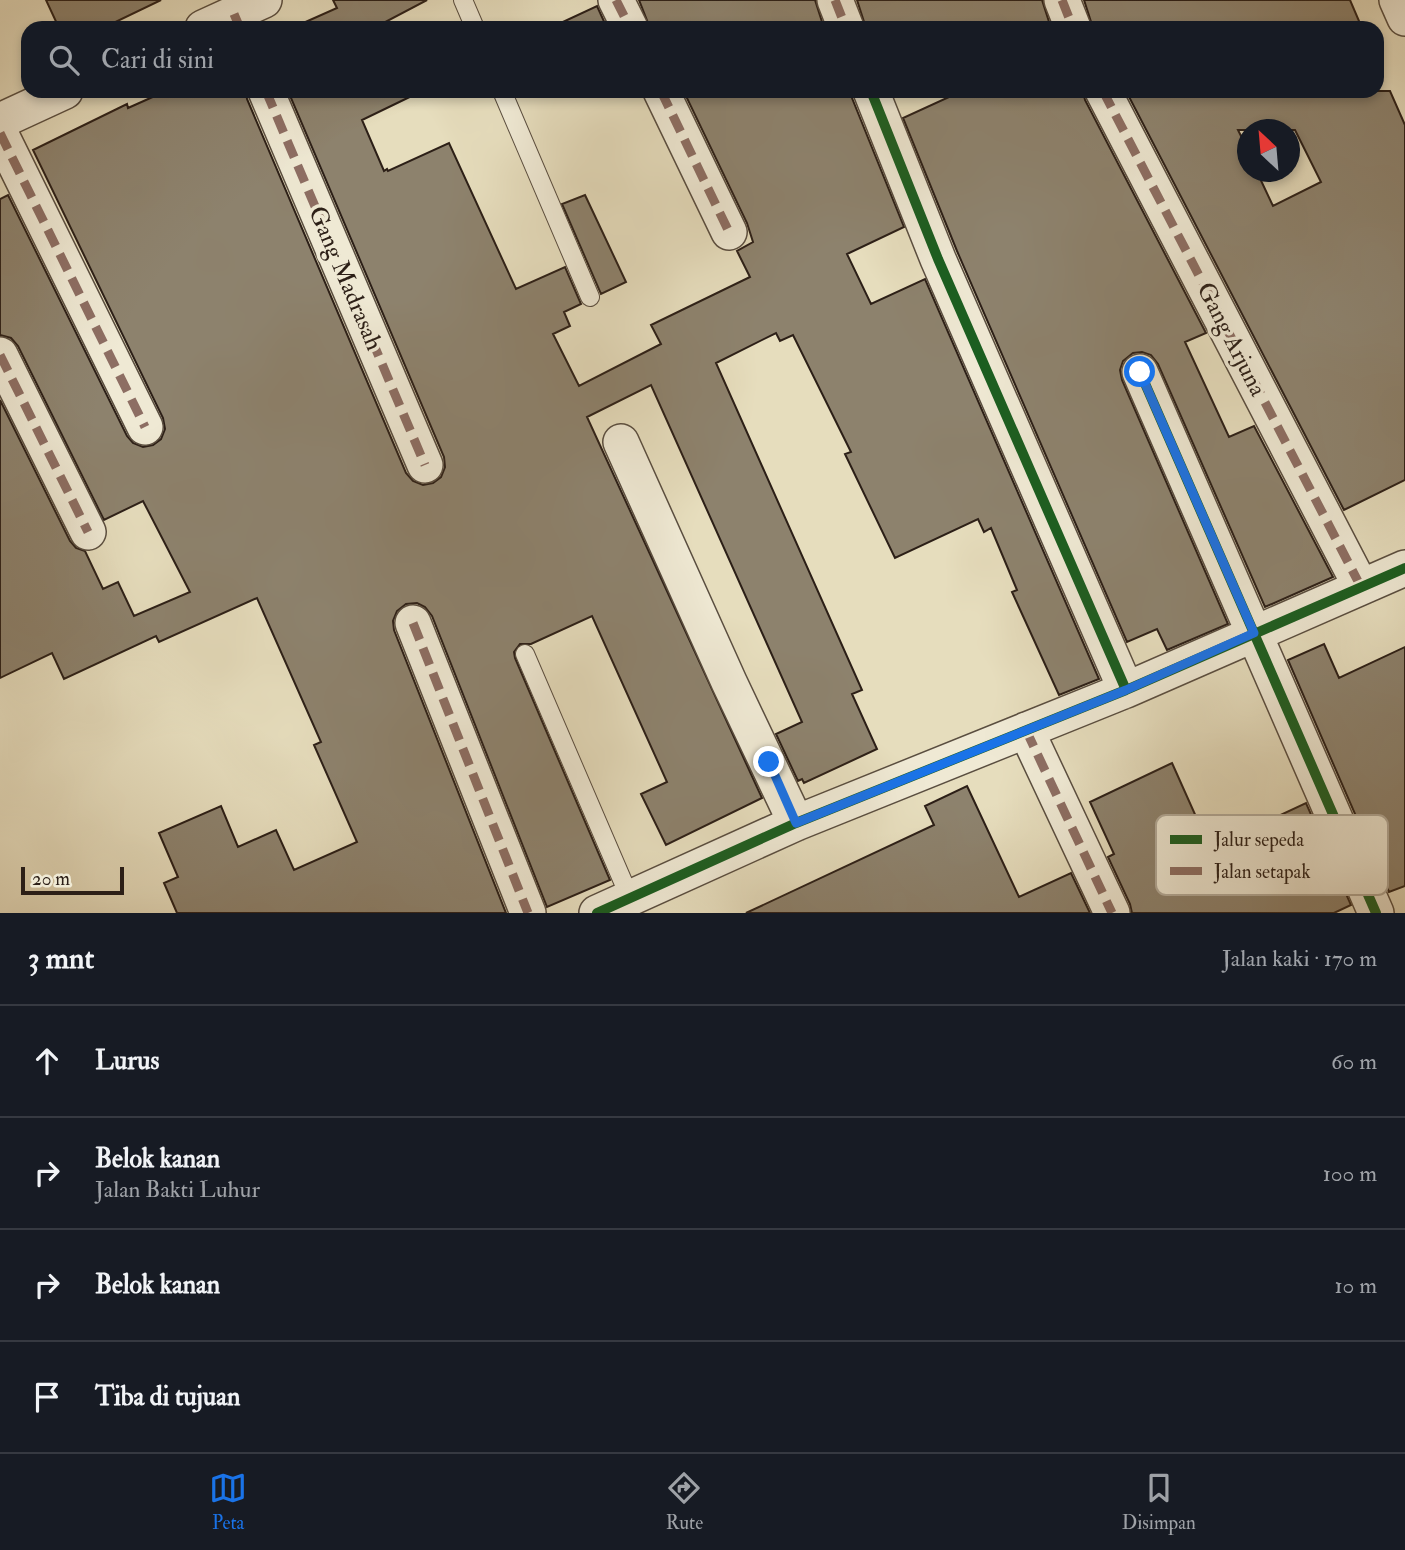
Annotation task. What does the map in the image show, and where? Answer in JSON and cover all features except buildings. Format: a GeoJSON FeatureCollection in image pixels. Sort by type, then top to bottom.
{"type":"FeatureCollection","features":[{"type":"Feature","properties":{"kind":"street"},"geometry":{"type":"LineString","coordinates":[[617,0],[627,21]]}},
{"type":"Feature","properties":{"kind":"street"},"geometry":{"type":"LineString","coordinates":[[835,0],[843,21]]}},
{"type":"Feature","properties":{"kind":"street"},"geometry":{"type":"LineString","coordinates":[[1062,0],[1070,21]]}},
{"type":"Feature","properties":{"kind":"street"},"geometry":{"type":"LineString","coordinates":[[1397,0],[1405,18]]}},
{"type":"Feature","properties":{"kind":"street"},"geometry":{"type":"LineString","coordinates":[[0,121],[50,98]]}},
{"type":"Feature","properties":{"kind":"street","name":"Gang Madrasah"},"geometry":{"type":"LineString","coordinates":[[269,98],[425,465]]}},
{"type":"Feature","properties":{"kind":"street"},"geometry":{"type":"LineString","coordinates":[[663,98],[729,232]]}},
{"type":"Feature","properties":{"kind":"street"},"geometry":{"type":"LineString","coordinates":[[874,98],[938,259],[1126,690]]}},
{"type":"Feature","properties":{"kind":"street","name":"Gang Arjuna"},"geometry":{"type":"LineString","coordinates":[[1107,98],[1361,587]]}},
{"type":"Feature","properties":{"kind":"street"},"geometry":{"type":"LineString","coordinates":[[0,133],[145,427]]}},
{"type":"Feature","properties":{"kind":"street"},"geometry":{"type":"LineString","coordinates":[[0,355],[88,531]]}},
{"type":"Feature","properties":{"kind":"street"},"geometry":{"type":"LineString","coordinates":[[1140,372],[1333,815]]}},
{"type":"Feature","properties":{"kind":"street"},"geometry":{"type":"LineString","coordinates":[[621,442],[796,823]]}},
{"type":"Feature","properties":{"kind":"street"},"geometry":{"type":"LineString","coordinates":[[597,913],[796,823],[1126,690],[1405,568]]}},
{"type":"Feature","properties":{"kind":"street"},"geometry":{"type":"LineString","coordinates":[[413,623],[528,913]]}},
{"type":"Feature","properties":{"kind":"street"},"geometry":{"type":"LineString","coordinates":[[1026,730],[1112,913]]}},
{"type":"Feature","properties":{"kind":"street"},"geometry":{"type":"LineString","coordinates":[[1368,895],[1376,913]]}},
{"type":"Feature","properties":{"kind":"lane"},"geometry":{"type":"LineString","coordinates":[[463,0],[472,21]]}},
{"type":"Feature","properties":{"kind":"lane"},"geometry":{"type":"LineString","coordinates":[[505,98],[590,297]]}},
{"type":"Feature","properties":{"kind":"lane"},"geometry":{"type":"LineString","coordinates":[[525,654],[630,898]]}},
{"type":"Feature","properties":{"kind":"marked path"},"geometry":{"type":"LineString","coordinates":[[616,0],[626,21]]}},
{"type":"Feature","properties":{"kind":"marked path"},"geometry":{"type":"LineString","coordinates":[[835,0],[843,21]]}},
{"type":"Feature","properties":{"kind":"marked path"},"geometry":{"type":"LineString","coordinates":[[1062,0],[1070,21]]}},
{"type":"Feature","properties":{"kind":"marked path"},"geometry":{"type":"LineString","coordinates":[[234,14],[237,21]]}},
{"type":"Feature","properties":{"kind":"marked path"},"geometry":{"type":"LineString","coordinates":[[269,98],[425,465]]}},
{"type":"Feature","properties":{"kind":"marked path"},"geometry":{"type":"LineString","coordinates":[[664,98],[729,232]]}},
{"type":"Feature","properties":{"kind":"marked path"},"geometry":{"type":"LineString","coordinates":[[1107,98],[1361,587]]}},
{"type":"Feature","properties":{"kind":"marked path"},"geometry":{"type":"LineString","coordinates":[[0,133],[145,427]]}},
{"type":"Feature","properties":{"kind":"marked path"},"geometry":{"type":"LineString","coordinates":[[0,355],[88,532]]}},
{"type":"Feature","properties":{"kind":"marked path"},"geometry":{"type":"LineString","coordinates":[[413,623],[528,913]]}},
{"type":"Feature","properties":{"kind":"marked path"},"geometry":{"type":"LineString","coordinates":[[1026,730],[1112,913]]}},
{"type":"Feature","properties":{"kind":"cycle path"},"geometry":{"type":"LineString","coordinates":[[874,98],[938,259],[1126,690]]}},
{"type":"Feature","properties":{"kind":"cycle path"},"geometry":{"type":"LineString","coordinates":[[1140,372],[1333,815]]}},
{"type":"Feature","properties":{"kind":"cycle path"},"geometry":{"type":"LineString","coordinates":[[597,913],[796,823],[1126,690],[1405,568]]}},
{"type":"Feature","properties":{"kind":"cycle path"},"geometry":{"type":"LineString","coordinates":[[1368,895],[1376,913]]}},
{"type":"Feature","properties":{"kind":"route"},"geometry":{"type":"LineString","coordinates":[[769,762],[796,823],[1126,690],[1254,633],[1140,372]]}}]}
